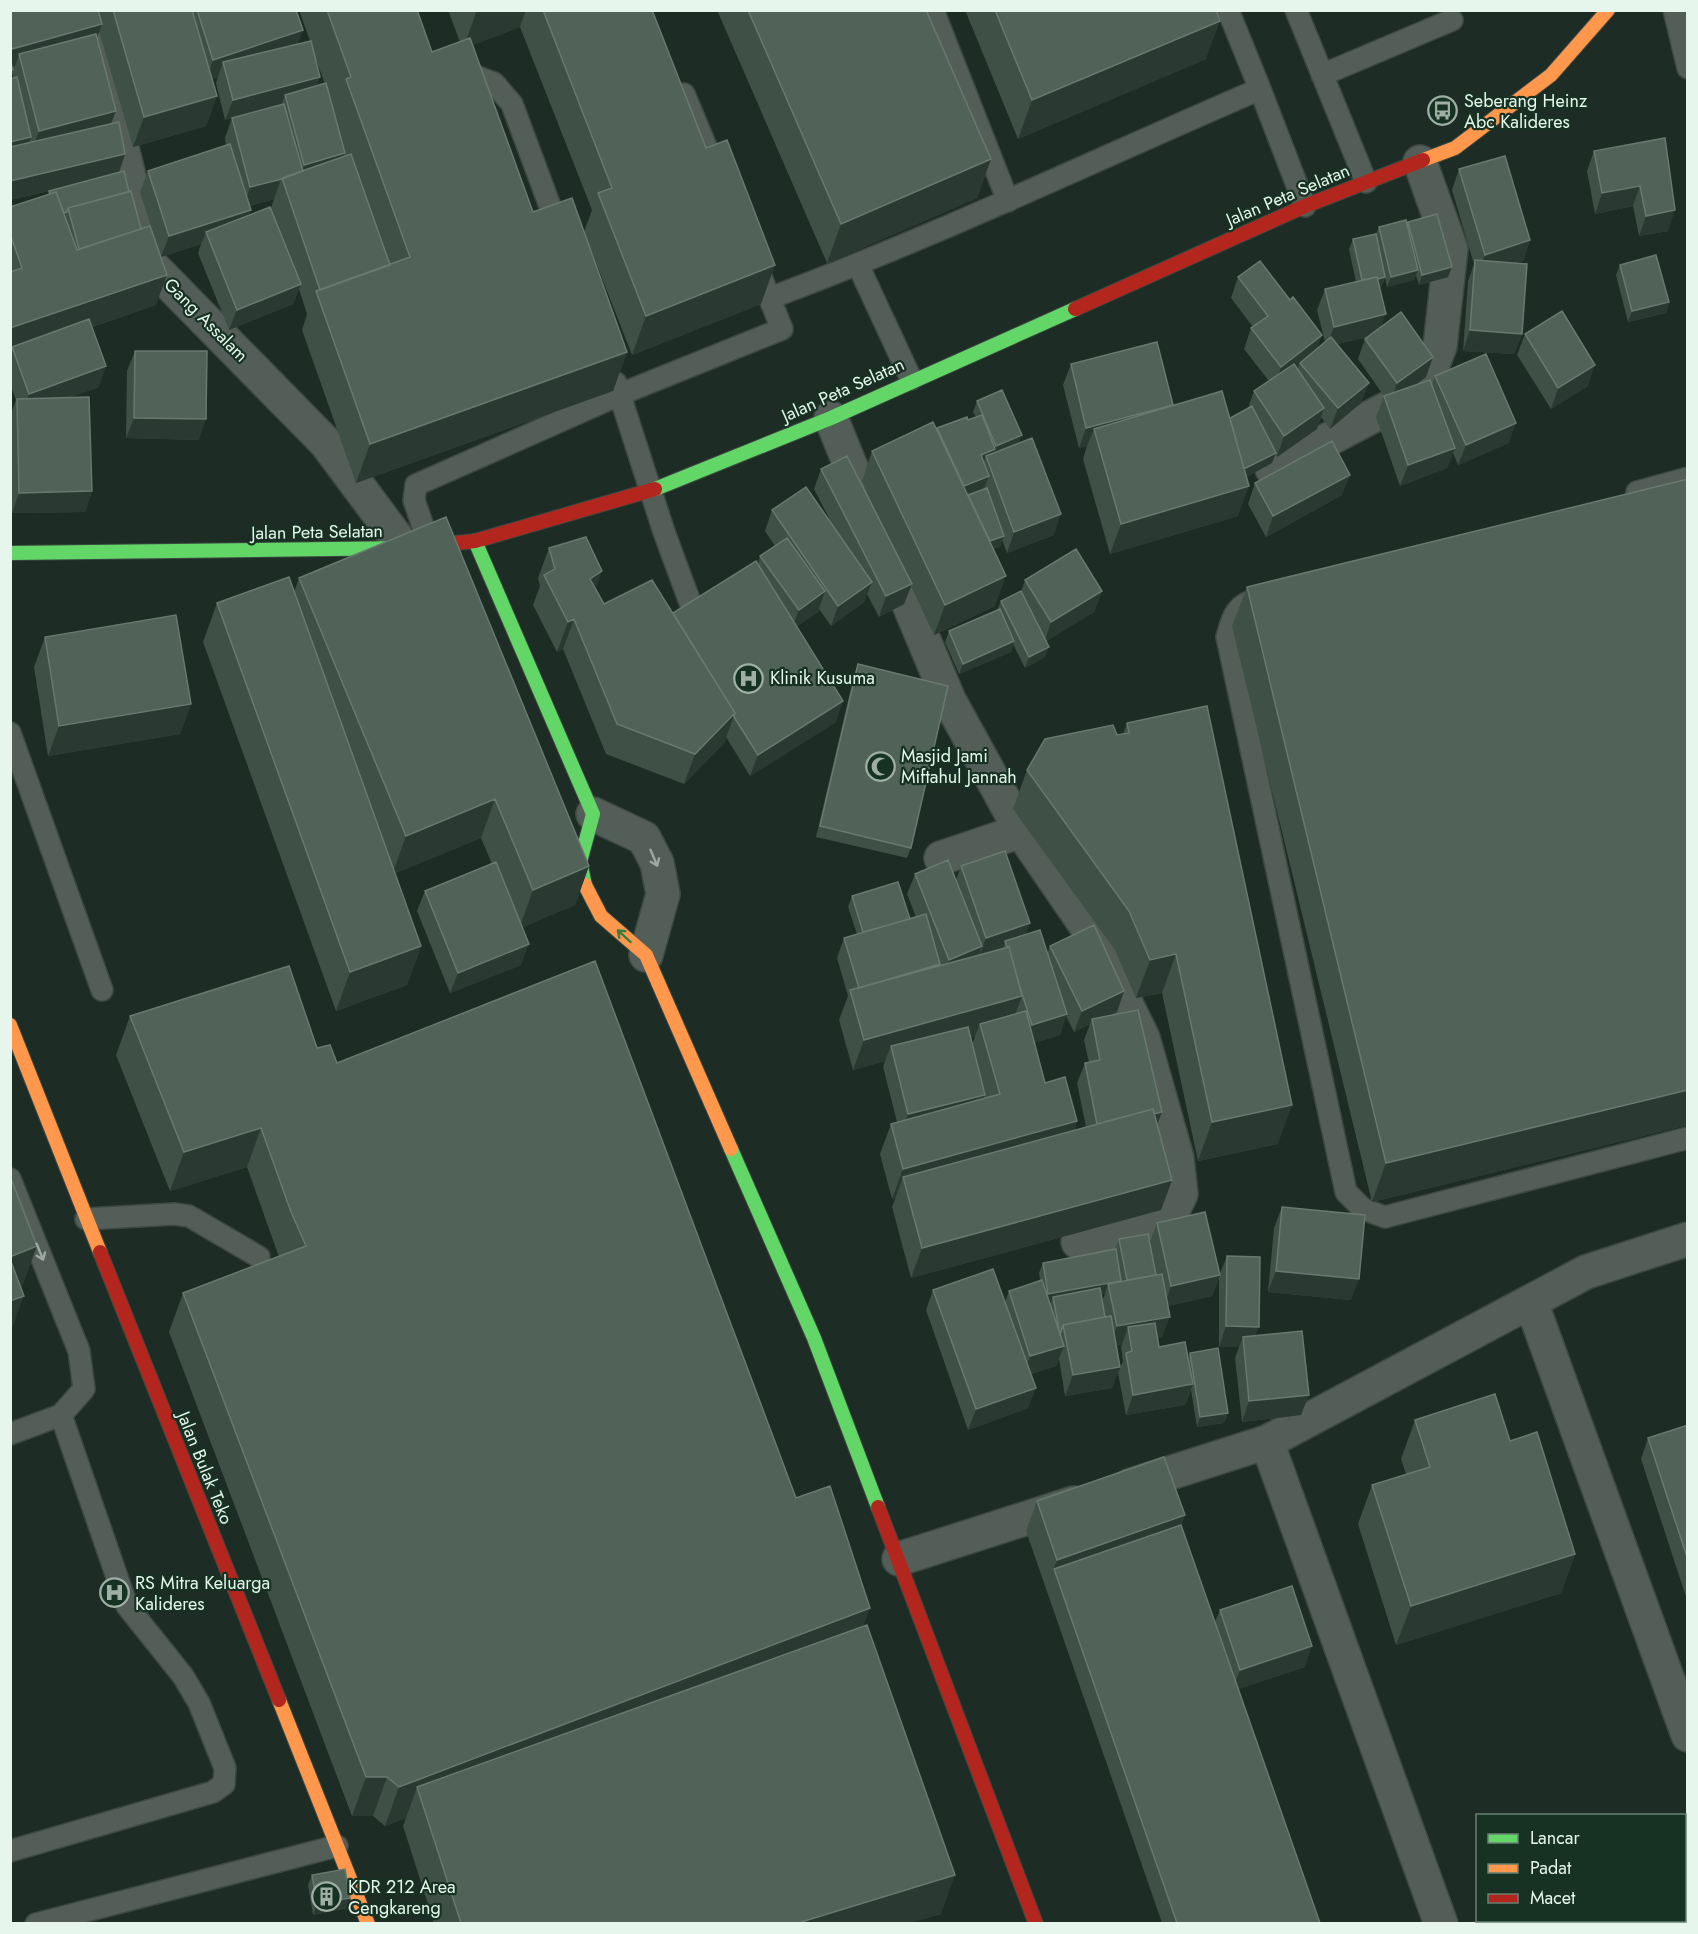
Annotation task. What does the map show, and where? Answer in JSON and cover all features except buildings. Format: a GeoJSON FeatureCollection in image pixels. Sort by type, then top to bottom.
{"type":"FeatureCollection","features":[{"type":"Feature","properties":{"kind":"street","name":"Gang Assalam"},"geometry":{"type":"LineString","coordinates":[[89,10],[150,264],[326,443],[379,515],[417,548]]}},
{"type":"Feature","properties":{"kind":"street","name":"Jalan Peta Selatan"},"geometry":{"type":"LineString","coordinates":[[10,553],[417,548],[475,541],[651,491],[831,418],[911,380],[1305,206],[1455,148],[1551,75],[1608,10]]}},
{"type":"Feature","properties":{"kind":"street"},"geometry":{"type":"LineString","coordinates":[[1272,470],[1390,407],[1428,378],[1440,346],[1451,249],[1420,162]]}},
{"type":"Feature","properties":{"kind":"street"},"geometry":{"type":"LineString","coordinates":[[831,418],[949,700],[1021,831],[1094,936],[1143,1038],[1177,1158],[1181,1194],[1169,1218],[1078,1242]]}},
{"type":"Feature","properties":{"kind":"street"},"geometry":{"type":"LineString","coordinates":[[475,541],[593,814],[580,862],[587,892],[601,916],[646,955],[814,1338],[1036,1923]]}},
{"type":"Feature","properties":{"kind":"street"},"geometry":{"type":"LineString","coordinates":[[593,814],[644,838],[657,862],[663,894],[646,955]]}},
{"type":"Feature","properties":{"kind":"street"},"geometry":{"type":"LineString","coordinates":[[941,858],[1021,831]]}},
{"type":"Feature","properties":{"kind":"street","name":"Jalan Bulak Teko"},"geometry":{"type":"LineString","coordinates":[[10,1025],[368,1923]]}},
{"type":"Feature","properties":{"kind":"street"},"geometry":{"type":"LineString","coordinates":[[899,1559],[1267,1442],[1586,1272],[1688,1239]]}},
{"type":"Feature","properties":{"kind":"street"},"geometry":{"type":"LineString","coordinates":[[1531,1302],[1688,1735]]}},
{"type":"Feature","properties":{"kind":"street"},"geometry":{"type":"LineString","coordinates":[[1267,1442],[1441,1923]]}},
{"type":"Feature","properties":{"kind":"lane"},"geometry":{"type":"LineString","coordinates":[[933,10],[1008,201]]}},
{"type":"Feature","properties":{"kind":"lane"},"geometry":{"type":"LineString","coordinates":[[1228,10],[1305,206]]}},
{"type":"Feature","properties":{"kind":"lane"},"geometry":{"type":"LineString","coordinates":[[1296,10],[1366,182]]}},
{"type":"Feature","properties":{"kind":"lane"},"geometry":{"type":"LineString","coordinates":[[1674,10],[1688,68]]}},
{"type":"Feature","properties":{"kind":"lane"},"geometry":{"type":"LineString","coordinates":[[1322,75],[1452,20]]}},
{"type":"Feature","properties":{"kind":"lane"},"geometry":{"type":"LineString","coordinates":[[444,65],[494,83],[512,104],[566,249]]}},
{"type":"Feature","properties":{"kind":"lane"},"geometry":{"type":"LineString","coordinates":[[675,72],[725,190]]}},
{"type":"Feature","properties":{"kind":"lane"},"geometry":{"type":"LineString","coordinates":[[770,298],[858,265],[1260,89]]}},
{"type":"Feature","properties":{"kind":"lane"},"geometry":{"type":"LineString","coordinates":[[417,548],[414,500],[416,485],[621,394],[782,329],[748,244]]}},
{"type":"Feature","properties":{"kind":"lane"},"geometry":{"type":"LineString","coordinates":[[858,265],[911,380]]}},
{"type":"Feature","properties":{"kind":"lane"},"geometry":{"type":"LineString","coordinates":[[608,361],[691,604]]}},
{"type":"Feature","properties":{"kind":"lane"},"geometry":{"type":"LineString","coordinates":[[1619,497],[1688,478]]}},
{"type":"Feature","properties":{"kind":"lane"},"geometry":{"type":"LineString","coordinates":[[379,515],[414,500]]}},
{"type":"Feature","properties":{"kind":"lane"},"geometry":{"type":"LineString","coordinates":[[1279,592],[1245,602],[1233,617],[1227,637],[1346,1192],[1363,1209],[1385,1217],[1688,1138]]}},
{"type":"Feature","properties":{"kind":"lane"},"geometry":{"type":"LineString","coordinates":[[10,733],[102,990]]}},
{"type":"Feature","properties":{"kind":"lane"},"geometry":{"type":"LineString","coordinates":[[10,1179],[79,1351],[84,1389],[61,1415],[10,1434]]}},
{"type":"Feature","properties":{"kind":"lane"},"geometry":{"type":"LineString","coordinates":[[86,1219],[166,1214],[189,1216],[259,1257]]}},
{"type":"Feature","properties":{"kind":"lane"},"geometry":{"type":"LineString","coordinates":[[10,1851],[213,1792],[224,1784],[225,1768],[199,1703],[183,1676],[127,1606],[61,1415]]}},
{"type":"Feature","properties":{"kind":"lane"},"geometry":{"type":"LineString","coordinates":[[36,1923],[337,1846]]}},
{"type":"Feature","properties":{"kind":"traffic: fast"},"geometry":{"type":"LineString","coordinates":[[655,489],[831,418],[1075,309]]}},
{"type":"Feature","properties":{"kind":"traffic: fast"},"geometry":{"type":"LineString","coordinates":[[475,541],[593,814],[580,862],[585,885]]}},
{"type":"Feature","properties":{"kind":"traffic: fast"},"geometry":{"type":"LineString","coordinates":[[10,553],[409,548]]}},
{"type":"Feature","properties":{"kind":"traffic: fast"},"geometry":{"type":"LineString","coordinates":[[731,1149],[814,1338],[878,1507]]}},
{"type":"Feature","properties":{"kind":"traffic: slow"},"geometry":{"type":"LineString","coordinates":[[1423,160],[1455,148],[1551,75],[1608,10]]}},
{"type":"Feature","properties":{"kind":"traffic: slow"},"geometry":{"type":"LineString","coordinates":[[585,885],[601,916],[646,955],[731,1149]]}},
{"type":"Feature","properties":{"kind":"traffic: slow"},"geometry":{"type":"LineString","coordinates":[[10,1025],[100,1252]]}},
{"type":"Feature","properties":{"kind":"traffic: slow"},"geometry":{"type":"LineString","coordinates":[[279,1700],[368,1924]]}},
{"type":"Feature","properties":{"kind":"traffic: jam"},"geometry":{"type":"LineString","coordinates":[[1075,309],[1305,206],[1423,160]]}},
{"type":"Feature","properties":{"kind":"traffic: jam"},"geometry":{"type":"LineString","coordinates":[[409,548],[475,541],[655,489]]}},
{"type":"Feature","properties":{"kind":"traffic: jam"},"geometry":{"type":"LineString","coordinates":[[100,1252],[279,1700]]}},
{"type":"Feature","properties":{"kind":"traffic: jam"},"geometry":{"type":"LineString","coordinates":[[878,1507],[1036,1924]]}},
{"type":"Feature","properties":{"kind":"place","name":"Seberang Heinz Abc Kalideres"},"geometry":{"type":"Point","coordinates":[1443,111]}},
{"type":"Feature","properties":{"kind":"place","name":"Klinik Kusuma"},"geometry":{"type":"Point","coordinates":[749,678]}},
{"type":"Feature","properties":{"kind":"place","name":"Masjid Jami Miftahul Jannah"},"geometry":{"type":"Point","coordinates":[880,766]}},
{"type":"Feature","properties":{"kind":"place","name":"RS Mitra Keluarga Kalideres"},"geometry":{"type":"Point","coordinates":[114,1593]}},
{"type":"Feature","properties":{"kind":"place","name":"KDR 212 Area Cengkareng"},"geometry":{"type":"Point","coordinates":[327,1897]}}]}
